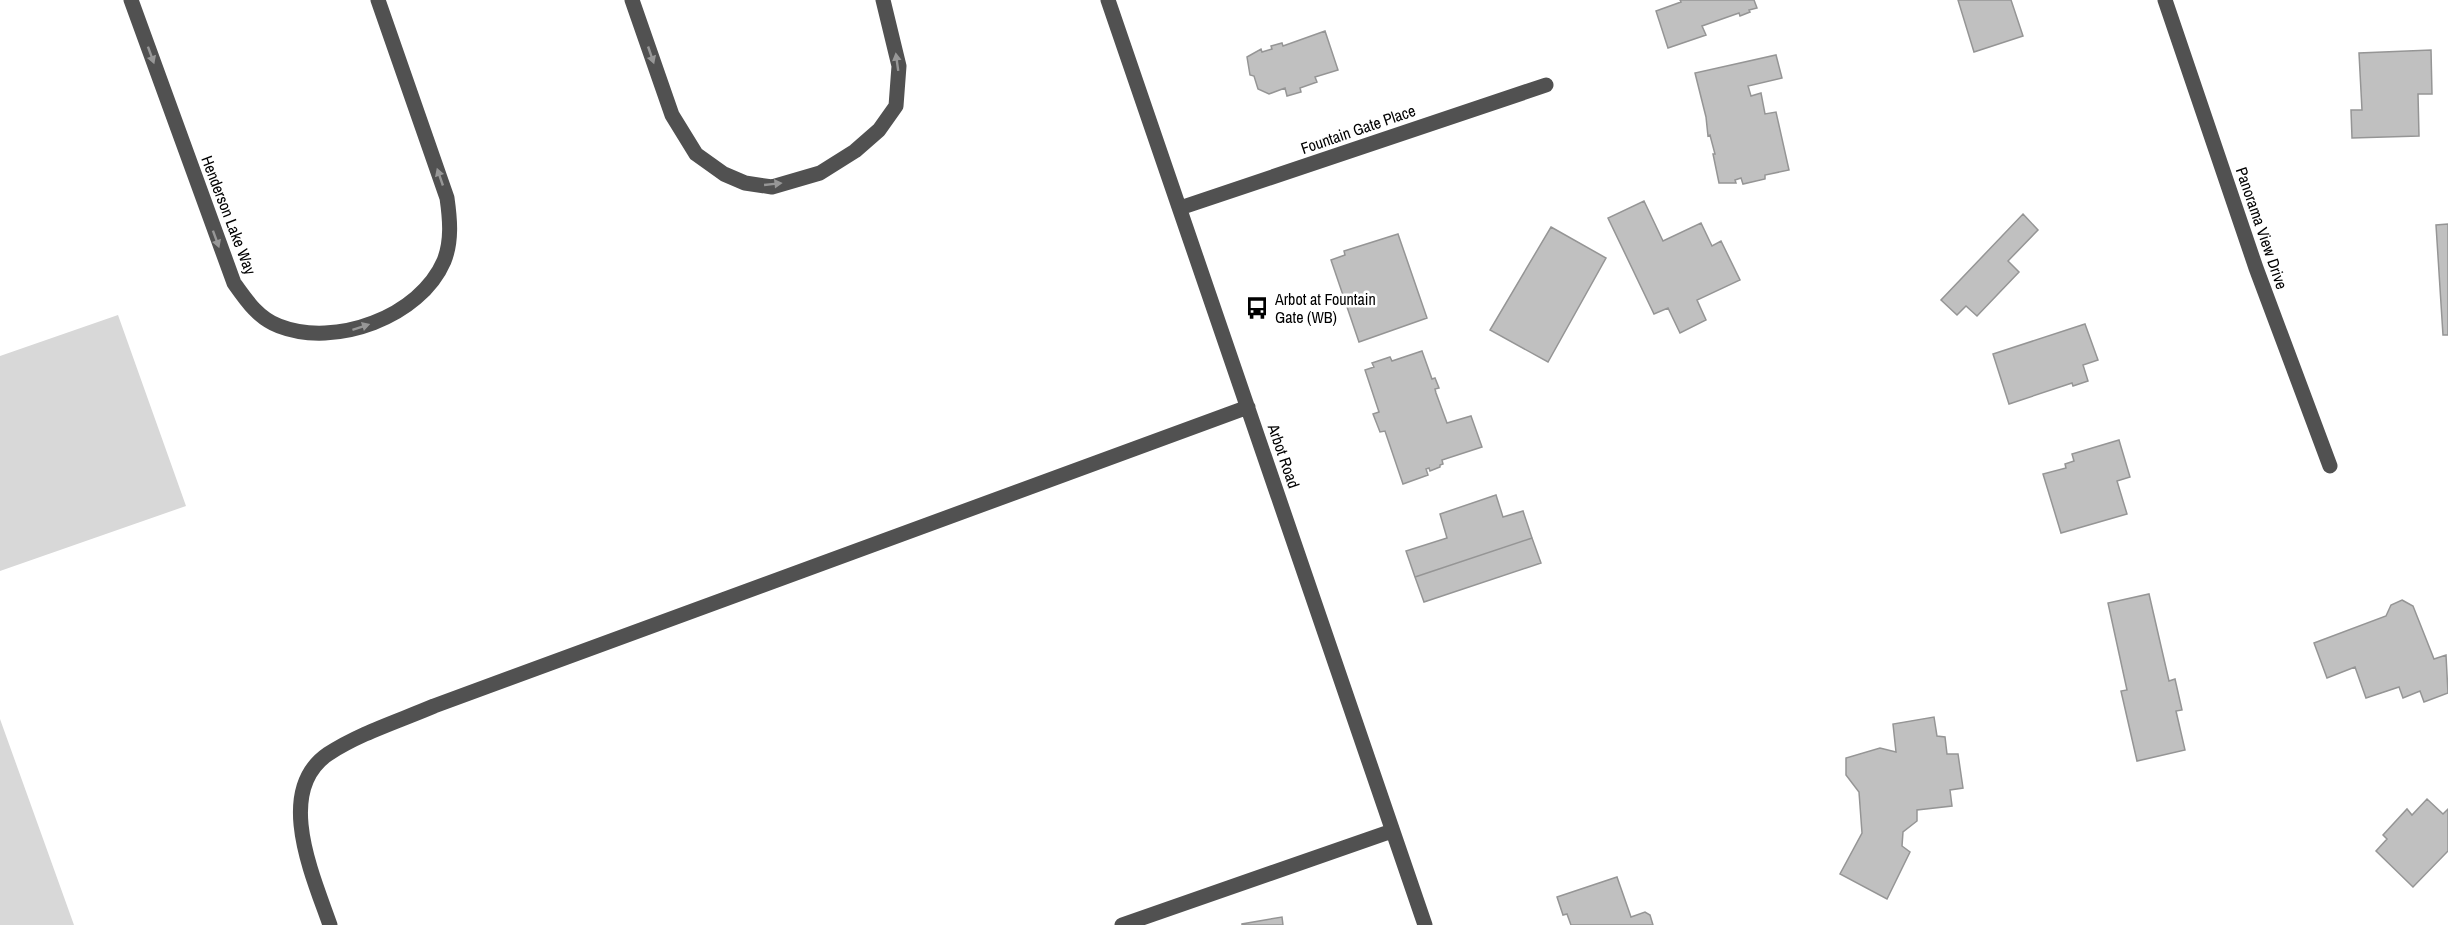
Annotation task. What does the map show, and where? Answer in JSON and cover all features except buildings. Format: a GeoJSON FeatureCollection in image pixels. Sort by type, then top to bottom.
{"type":"FeatureCollection","features":[{"type":"Feature","properties":{"kind":"street","name":"Henderson Lake Way"},"geometry":{"type":"LineString","coordinates":[[131,0],[234,283],[254,310],[278,326],[309,334],[345,332],[374,322],[410,303],[430,284],[444,261],[449,240],[450,219],[447,198],[378,0]]}},
{"type":"Feature","properties":{"kind":"street"},"geometry":{"type":"LineString","coordinates":[[632,0],[672,115],[696,154],[724,174],[745,183],[772,186],[820,173],[855,151],[879,130],[896,106],[899,66],[883,0]]}},
{"type":"Feature","properties":{"kind":"street","name":"Arbot Road"},"geometry":{"type":"LineString","coordinates":[[1108,0],[1425,925]]}},
{"type":"Feature","properties":{"kind":"street","name":"Panorama View Drive"},"geometry":{"type":"LineString","coordinates":[[2165,0],[2256,268],[2330,466]]}},
{"type":"Feature","properties":{"kind":"street","name":"Fountain Gate Place"},"geometry":{"type":"LineString","coordinates":[[1180,208],[1546,85]]}},
{"type":"Feature","properties":{"kind":"street"},"geometry":{"type":"LineString","coordinates":[[330,925],[305,853],[300,798],[308,775],[327,755],[353,741],[434,706],[1248,407]]}},
{"type":"Feature","properties":{"kind":"street"},"geometry":{"type":"LineString","coordinates":[[1122,925],[1392,831]]}},
{"type":"Feature","properties":{"kind":"shaded area"},"geometry":{"type":"Polygon","coordinates":[[[118,315],[186,506],[0,571],[0,356],[118,315]]]}},
{"type":"Feature","properties":{"kind":"shaded area"},"geometry":{"type":"Polygon","coordinates":[[[0,719],[74,925],[0,925],[0,719]]]}},
{"type":"Feature","properties":{"kind":"place","name":"Arbot at Fountain Gate (WB)"},"geometry":{"type":"Point","coordinates":[1257,308]}}]}
